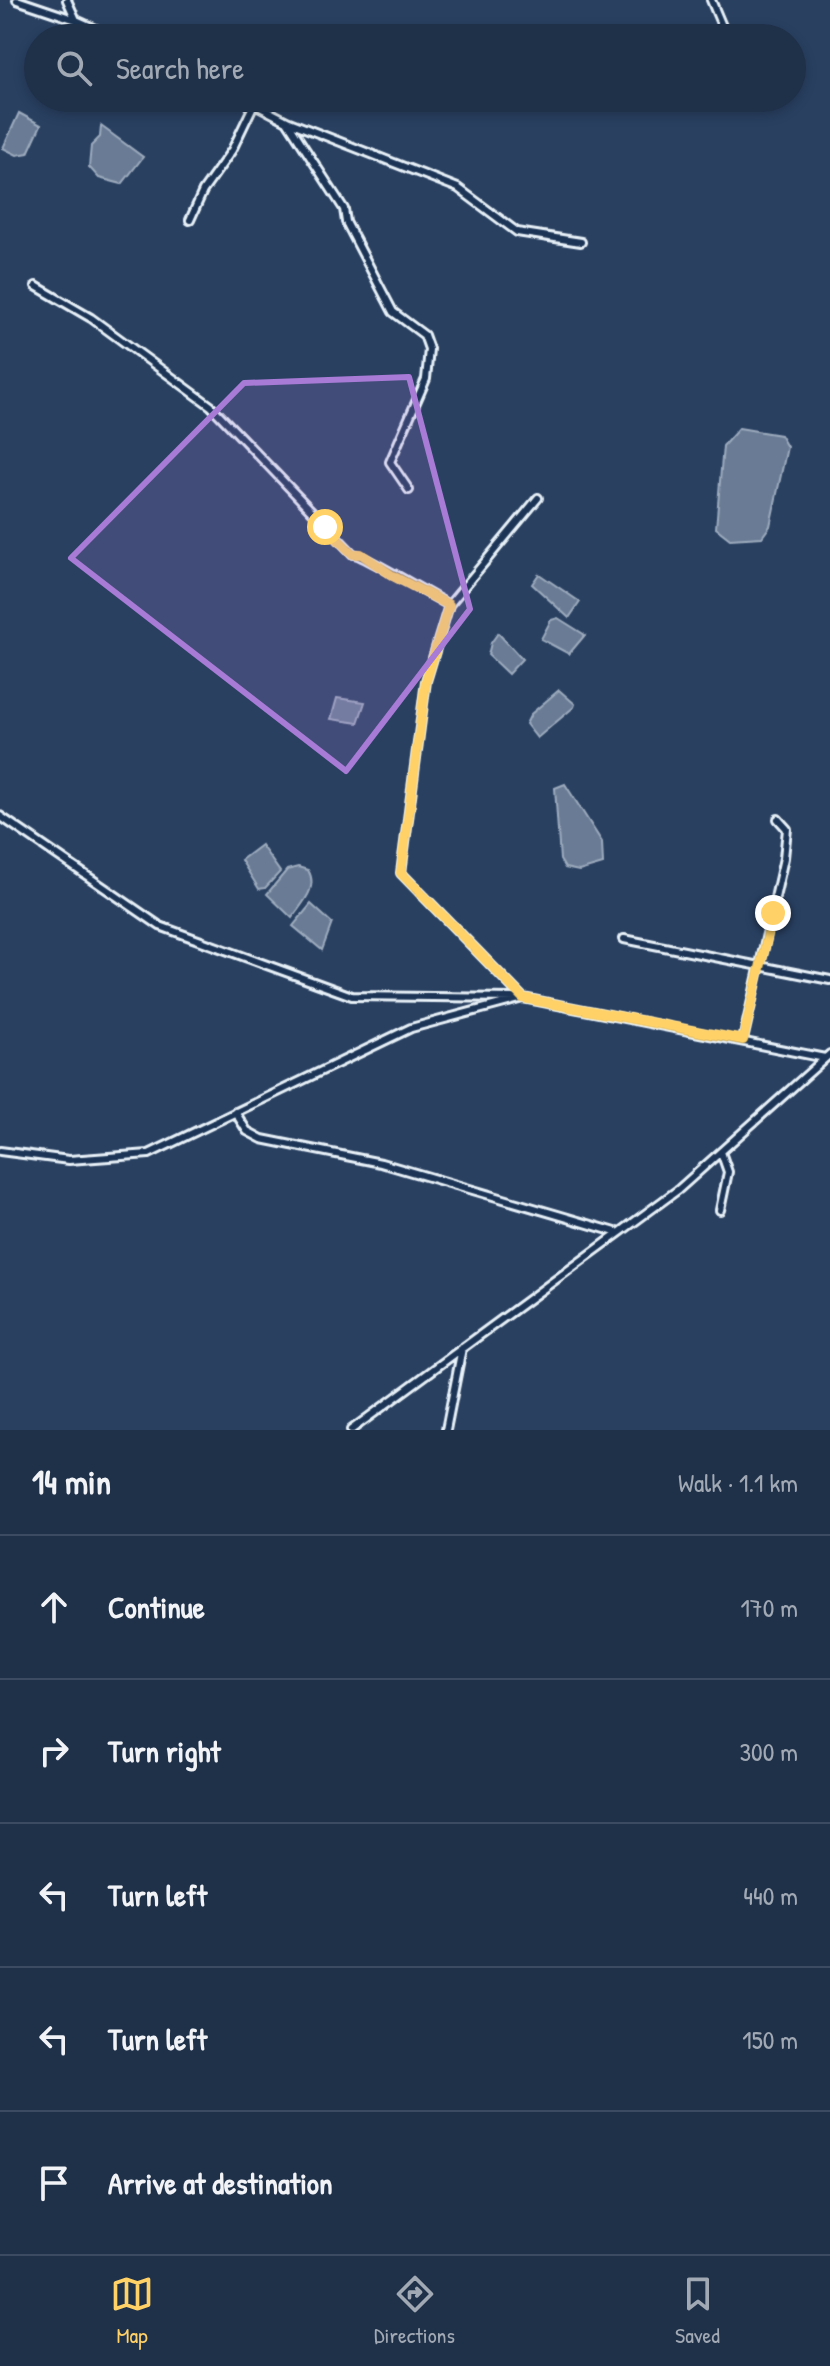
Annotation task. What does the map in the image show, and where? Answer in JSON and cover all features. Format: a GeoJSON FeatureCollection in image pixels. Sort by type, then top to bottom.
{"type":"FeatureCollection","features":[{"type":"Feature","properties":{"kind":"street"},"geometry":{"type":"LineString","coordinates":[[17,0],[85,24]]}},
{"type":"Feature","properties":{"kind":"street"},"geometry":{"type":"LineString","coordinates":[[67,0],[76,20]]}},
{"type":"Feature","properties":{"kind":"street"},"geometry":{"type":"LineString","coordinates":[[711,0],[721,24]]}},
{"type":"Feature","properties":{"kind":"street"},"geometry":{"type":"LineString","coordinates":[[190,220],[203,191],[232,150],[250,112]]}},
{"type":"Feature","properties":{"kind":"street"},"geometry":{"type":"LineString","coordinates":[[270,112],[458,188],[517,232],[581,242]]}},
{"type":"Feature","properties":{"kind":"street"},"geometry":{"type":"LineString","coordinates":[[287,121],[344,209],[346,222],[393,312],[424,335],[429,349],[426,379],[390,462],[409,490]]}},
{"type":"Feature","properties":{"kind":"street"},"geometry":{"type":"LineString","coordinates":[[36,286],[91,318],[211,406],[353,554],[361,554],[393,576],[449,605]]}},
{"type":"Feature","properties":{"kind":"street"},"geometry":{"type":"LineString","coordinates":[[523,998],[401,873],[426,681],[449,605],[538,498]]}},
{"type":"Feature","properties":{"kind":"street"},"geometry":{"type":"LineString","coordinates":[[0,816],[160,926],[352,996],[523,998],[827,1056]]}},
{"type":"Feature","properties":{"kind":"street"},"geometry":{"type":"LineString","coordinates":[[743,1040],[784,858],[787,829],[778,819]]}},
{"type":"Feature","properties":{"kind":"street"},"geometry":{"type":"LineString","coordinates":[[624,939],[830,980]]}},
{"type":"Feature","properties":{"kind":"street"},"geometry":{"type":"LineString","coordinates":[[0,1151],[69,1160],[149,1154],[411,1028],[523,998]]}},
{"type":"Feature","properties":{"kind":"street"},"geometry":{"type":"LineString","coordinates":[[351,1430],[679,1189],[827,1056]]}},
{"type":"Feature","properties":{"kind":"street"},"geometry":{"type":"LineString","coordinates":[[235,1112],[247,1131],[262,1139],[381,1163],[619,1233]]}},
{"type":"Feature","properties":{"kind":"street"},"geometry":{"type":"LineString","coordinates":[[720,1210],[728,1172],[721,1152]]}},
{"type":"Feature","properties":{"kind":"street"},"geometry":{"type":"LineString","coordinates":[[446,1430],[462,1348]]}},
{"type":"Feature","properties":{"kind":"highlighted area"},"geometry":{"type":"Polygon","coordinates":[[[409,377],[470,609],[346,771],[71,558],[244,383],[409,377]]]}},
{"type":"Feature","properties":{"kind":"water"},"geometry":{"type":"Polygon","coordinates":[[[19,113],[41,125],[28,153],[17,155],[3,148],[19,113]]]}},
{"type":"Feature","properties":{"kind":"water"},"geometry":{"type":"Polygon","coordinates":[[[101,126],[143,157],[122,184],[99,178],[89,167],[91,146],[100,137],[101,126]]]}},
{"type":"Feature","properties":{"kind":"water"},"geometry":{"type":"Polygon","coordinates":[[[739,428],[780,435],[787,447],[770,526],[762,537],[730,539],[716,528],[723,446],[739,428]]]}},
{"type":"Feature","properties":{"kind":"water"},"geometry":{"type":"Polygon","coordinates":[[[539,574],[580,602],[569,618],[532,584],[539,574]]]}},
{"type":"Feature","properties":{"kind":"water"},"geometry":{"type":"Polygon","coordinates":[[[558,618],[585,635],[569,654],[541,639],[551,620],[558,618]]]}},
{"type":"Feature","properties":{"kind":"water"},"geometry":{"type":"Polygon","coordinates":[[[498,633],[522,659],[508,674],[488,655],[498,633]]]}},
{"type":"Feature","properties":{"kind":"water"},"geometry":{"type":"Polygon","coordinates":[[[559,690],[575,704],[574,707],[537,738],[526,724],[531,714],[559,690]]]}},
{"type":"Feature","properties":{"kind":"water"},"geometry":{"type":"Polygon","coordinates":[[[337,698],[365,702],[358,723],[331,719],[337,698]]]}},
{"type":"Feature","properties":{"kind":"water"},"geometry":{"type":"Polygon","coordinates":[[[565,784],[602,842],[603,864],[579,871],[565,868],[560,860],[555,788],[565,784]]]}},
{"type":"Feature","properties":{"kind":"water"},"geometry":{"type":"Polygon","coordinates":[[[261,845],[280,872],[265,888],[259,889],[241,860],[261,845]]]}},
{"type":"Feature","properties":{"kind":"water"},"geometry":{"type":"Polygon","coordinates":[[[298,867],[308,870],[312,883],[308,895],[292,918],[267,894],[287,870],[298,867]]]}},
{"type":"Feature","properties":{"kind":"water"},"geometry":{"type":"Polygon","coordinates":[[[311,904],[332,923],[322,950],[293,926],[311,904]]]}},
{"type":"Feature","properties":{"kind":"route"},"geometry":{"type":"LineString","coordinates":[[325,527],[353,554],[361,554],[393,576],[449,605],[426,681],[401,873],[523,998],[743,1040],[773,913]]}}]}
